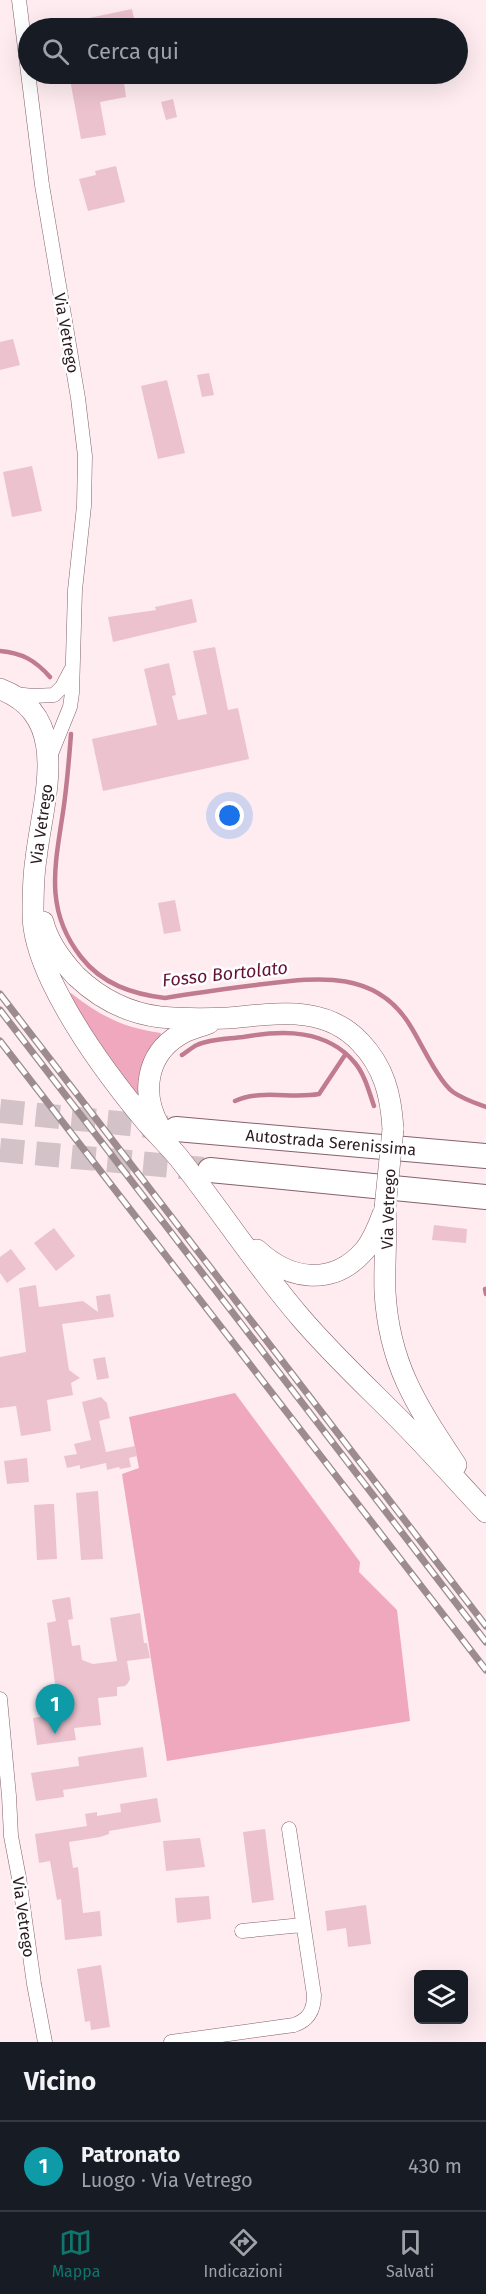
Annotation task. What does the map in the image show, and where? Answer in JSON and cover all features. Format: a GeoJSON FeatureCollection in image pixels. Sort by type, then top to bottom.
{"type":"FeatureCollection","features":[{"type":"Feature","properties":{"kind":"highway","name":"Autostrada Serenissima"},"geometry":{"type":"LineString","coordinates":[[176,1129],[486,1156]]}},
{"type":"Feature","properties":{"kind":"highway"},"geometry":{"type":"LineString","coordinates":[[210,1170],[486,1197]]}},
{"type":"Feature","properties":{"kind":"main road","name":"Via Vetrego"},"geometry":{"type":"LineString","coordinates":[[6,691],[33,711],[46,741],[49,761],[47,791],[36,859],[33,917],[43,962],[63,1003],[104,1065],[230,1224],[254,1261],[332,1354],[396,1416],[486,1511]]}},
{"type":"Feature","properties":{"kind":"main road","name":"Via Vetrego"},"geometry":{"type":"LineString","coordinates":[[34,886],[44,926],[55,948],[69,969],[103,998],[133,1011],[158,1017],[226,1018],[269,1013],[315,1015],[352,1033],[368,1050],[387,1083],[393,1129],[385,1208],[385,1292],[395,1355],[401,1373],[419,1409],[486,1511]]}},
{"type":"Feature","properties":{"kind":"main road"},"geometry":{"type":"LineString","coordinates":[[176,1155],[149,1102],[148,1088],[151,1070],[161,1050],[176,1036],[226,1018]]}},
{"type":"Feature","properties":{"kind":"main road"},"geometry":{"type":"LineString","coordinates":[[230,1224],[276,1266],[286,1271],[312,1276],[340,1269],[358,1257],[372,1241],[385,1208]]}},
{"type":"Feature","properties":{"kind":"street","name":"Via Vetrego"},"geometry":{"type":"LineString","coordinates":[[19,0],[21,18]]}},
{"type":"Feature","properties":{"kind":"street","name":"Via Vetrego"},"geometry":{"type":"LineString","coordinates":[[29,84],[42,185],[78,399],[85,456],[84,506],[75,590],[70,707],[49,761]]}},
{"type":"Feature","properties":{"kind":"street","name":"Via Vetrego"},"geometry":{"type":"LineString","coordinates":[[6,691],[33,696],[54,695],[62,687],[72,668]]}},
{"type":"Feature","properties":{"kind":"street","name":"Via Vetrego"},"geometry":{"type":"LineString","coordinates":[[0,1699],[11,1836],[45,2042]]}},
{"type":"Feature","properties":{"kind":"street"},"geometry":{"type":"LineString","coordinates":[[171,2042],[301,2023],[313,2009],[314,1995],[289,1829]]}},
{"type":"Feature","properties":{"kind":"street"},"geometry":{"type":"LineString","coordinates":[[242,1931],[302,1926]]}},
{"type":"Feature","properties":{"kind":"street"},"geometry":{"type":"LineString","coordinates":[[274,2028],[277,2042]]}},
{"type":"Feature","properties":{"kind":"shaded area"},"geometry":{"type":"Polygon","coordinates":[[[71,993],[113,1020],[135,1028],[161,1033],[141,1101],[100,1045],[69,996],[71,993]]]}},
{"type":"Feature","properties":{"kind":"shaded area"},"geometry":{"type":"Polygon","coordinates":[[[235,1393],[360,1562],[359,1572],[397,1610],[410,1721],[167,1761],[122,1474],[139,1468],[129,1417],[235,1393]]]}},
{"type":"Feature","properties":{"kind":"building"},"geometry":{"type":"Polygon","coordinates":[[[132,9],[134,18],[89,18],[132,9]]]}},
{"type":"Feature","properties":{"kind":"building"},"geometry":{"type":"Polygon","coordinates":[[[71,84],[124,84],[126,97],[100,102],[106,135],[81,139],[71,84]]]}},
{"type":"Feature","properties":{"kind":"building"},"geometry":{"type":"Polygon","coordinates":[[[173,99],[177,117],[166,120],[161,102],[173,99]]]}},
{"type":"Feature","properties":{"kind":"building"},"geometry":{"type":"Polygon","coordinates":[[[116,166],[125,202],[88,211],[79,179],[96,175],[95,171],[116,166]]]}},
{"type":"Feature","properties":{"kind":"building"},"geometry":{"type":"Polygon","coordinates":[[[13,339],[20,365],[0,370],[0,342],[13,339]]]}},
{"type":"Feature","properties":{"kind":"building"},"geometry":{"type":"Polygon","coordinates":[[[209,373],[214,395],[202,397],[197,375],[209,373]]]}},
{"type":"Feature","properties":{"kind":"building"},"geometry":{"type":"Polygon","coordinates":[[[167,380],[185,453],[158,459],[141,386],[167,380]]]}},
{"type":"Feature","properties":{"kind":"building"},"geometry":{"type":"Polygon","coordinates":[[[32,466],[42,511],[12,517],[3,472],[32,466]]]}},
{"type":"Feature","properties":{"kind":"building"},"geometry":{"type":"Polygon","coordinates":[[[192,599],[197,622],[113,642],[108,617],[156,610],[155,607],[192,599]]]}},
{"type":"Feature","properties":{"kind":"building"},"geometry":{"type":"Polygon","coordinates":[[[215,647],[228,710],[238,708],[249,759],[103,791],[92,739],[157,725],[144,669],[169,663],[176,695],[172,696],[178,720],[207,714],[193,651],[215,647]]]}},
{"type":"Feature","properties":{"kind":"building"},"geometry":{"type":"Polygon","coordinates":[[[175,900],[181,931],[164,934],[158,903],[175,900]]]}},
{"type":"Feature","properties":{"kind":"building"},"geometry":{"type":"Polygon","coordinates":[[[434,1225],[467,1229],[466,1243],[432,1240],[434,1225]]]}},
{"type":"Feature","properties":{"kind":"building"},"geometry":{"type":"Polygon","coordinates":[[[54,1228],[75,1256],[56,1271],[34,1243],[54,1228]]]}},
{"type":"Feature","properties":{"kind":"building"},"geometry":{"type":"Polygon","coordinates":[[[11,1249],[26,1269],[7,1283],[0,1273],[0,1257],[11,1249]]]}},
{"type":"Feature","properties":{"kind":"building"},"geometry":{"type":"Polygon","coordinates":[[[36,1285],[39,1307],[83,1301],[98,1312],[96,1296],[110,1294],[114,1317],[62,1324],[69,1370],[80,1378],[71,1383],[73,1395],[47,1400],[51,1431],[21,1436],[16,1406],[0,1408],[0,1357],[26,1352],[19,1288],[36,1285]]]}},
{"type":"Feature","properties":{"kind":"building"},"geometry":{"type":"Polygon","coordinates":[[[105,1357],[109,1378],[97,1380],[93,1359],[105,1357]]]}},
{"type":"Feature","properties":{"kind":"building"},"geometry":{"type":"Polygon","coordinates":[[[101,1397],[107,1403],[110,1418],[99,1421],[106,1452],[135,1446],[137,1456],[129,1458],[131,1467],[120,1469],[119,1467],[107,1470],[106,1463],[80,1469],[80,1465],[67,1468],[64,1456],[77,1454],[74,1444],[91,1440],[82,1402],[101,1397]]]}},
{"type":"Feature","properties":{"kind":"building"},"geometry":{"type":"Polygon","coordinates":[[[27,1458],[29,1482],[7,1484],[4,1461],[27,1458]]]}},
{"type":"Feature","properties":{"kind":"building"},"geometry":{"type":"Polygon","coordinates":[[[98,1491],[103,1559],[81,1560],[76,1493],[98,1491]]]}},
{"type":"Feature","properties":{"kind":"building"},"geometry":{"type":"Polygon","coordinates":[[[54,1504],[57,1559],[37,1560],[34,1505],[54,1504]]]}},
{"type":"Feature","properties":{"kind":"building"},"geometry":{"type":"Polygon","coordinates":[[[70,1597],[73,1619],[68,1620],[72,1646],[80,1645],[82,1660],[93,1664],[117,1661],[110,1618],[140,1613],[144,1643],[147,1643],[150,1658],[127,1661],[130,1679],[128,1683],[117,1687],[117,1696],[98,1698],[101,1725],[74,1728],[76,1740],[37,1745],[33,1718],[59,1714],[47,1623],[56,1621],[52,1600],[70,1597]]]}},
{"type":"Feature","properties":{"kind":"building"},"geometry":{"type":"Polygon","coordinates":[[[143,1747],[147,1777],[63,1790],[64,1797],[36,1801],[31,1773],[79,1766],[78,1757],[143,1747]]]}},
{"type":"Feature","properties":{"kind":"building"},"geometry":{"type":"Polygon","coordinates":[[[157,1798],[161,1822],[109,1831],[109,1834],[100,1837],[69,1842],[73,1868],[78,1867],[83,1913],[100,1911],[102,1936],[65,1940],[61,1899],[57,1900],[50,1861],[39,1863],[35,1834],[87,1826],[85,1814],[97,1812],[97,1816],[121,1812],[120,1804],[157,1798]]]}},
{"type":"Feature","properties":{"kind":"building"},"geometry":{"type":"Polygon","coordinates":[[[265,1829],[274,1900],[252,1903],[243,1832],[265,1829]]]}},
{"type":"Feature","properties":{"kind":"building"},"geometry":{"type":"Polygon","coordinates":[[[200,1838],[205,1867],[166,1871],[163,1841],[200,1838]]]}},
{"type":"Feature","properties":{"kind":"building"},"geometry":{"type":"Polygon","coordinates":[[[209,1896],[211,1919],[177,1923],[175,1898],[209,1896]]]}},
{"type":"Feature","properties":{"kind":"building"},"geometry":{"type":"Polygon","coordinates":[[[366,1905],[371,1944],[348,1947],[346,1928],[327,1931],[325,1911],[366,1905]]]}},
{"type":"Feature","properties":{"kind":"building"},"geometry":{"type":"Polygon","coordinates":[[[101,1965],[110,2027],[91,2030],[90,2021],[85,2022],[77,1969],[101,1965]]]}},
{"type":"Feature","properties":{"kind":"waterway","name":"Fosso Bortolato"},"geometry":{"type":"LineString","coordinates":[[0,651],[28,658],[50,677]]}},
{"type":"Feature","properties":{"kind":"waterway","name":"Fosso Bortolato"},"geometry":{"type":"LineString","coordinates":[[71,734],[66,792],[55,869],[55,887],[61,922],[69,939],[89,966],[118,986],[141,994],[165,998],[299,980],[321,979],[362,985],[380,994],[397,1008],[411,1027],[436,1071],[453,1092],[486,1107]]}},
{"type":"Feature","properties":{"kind":"waterway"},"geometry":{"type":"LineString","coordinates":[[182,1055],[197,1045],[220,1039],[273,1033],[318,1038],[344,1052],[355,1063],[364,1078],[374,1106]]}},
{"type":"Feature","properties":{"kind":"waterway"},"geometry":{"type":"LineString","coordinates":[[235,1101],[245,1097],[265,1095],[319,1094],[345,1055]]}},
{"type":"Feature","properties":{"kind":"waterway","name":"Fosso Bortolato"},"geometry":{"type":"LineString","coordinates":[[485,1289],[486,1294]]}},
{"type":"Feature","properties":{"kind":"tunnel"},"geometry":{"type":"LineString","coordinates":[[0,1111],[168,1128]]}},
{"type":"Feature","properties":{"kind":"tunnel"},"geometry":{"type":"LineString","coordinates":[[0,1150],[204,1169]]}},
{"type":"Feature","properties":{"kind":"railway"},"geometry":{"type":"LineString","coordinates":[[0,994],[486,1626]]}},
{"type":"Feature","properties":{"kind":"railway"},"geometry":{"type":"LineString","coordinates":[[0,1010],[486,1642]]}},
{"type":"Feature","properties":{"kind":"railway"},"geometry":{"type":"LineString","coordinates":[[0,1041],[486,1670]]}},
{"type":"Feature","properties":{"kind":"place","name":"Patronato"},"geometry":{"type":"Point","coordinates":[55,1734]}}]}
